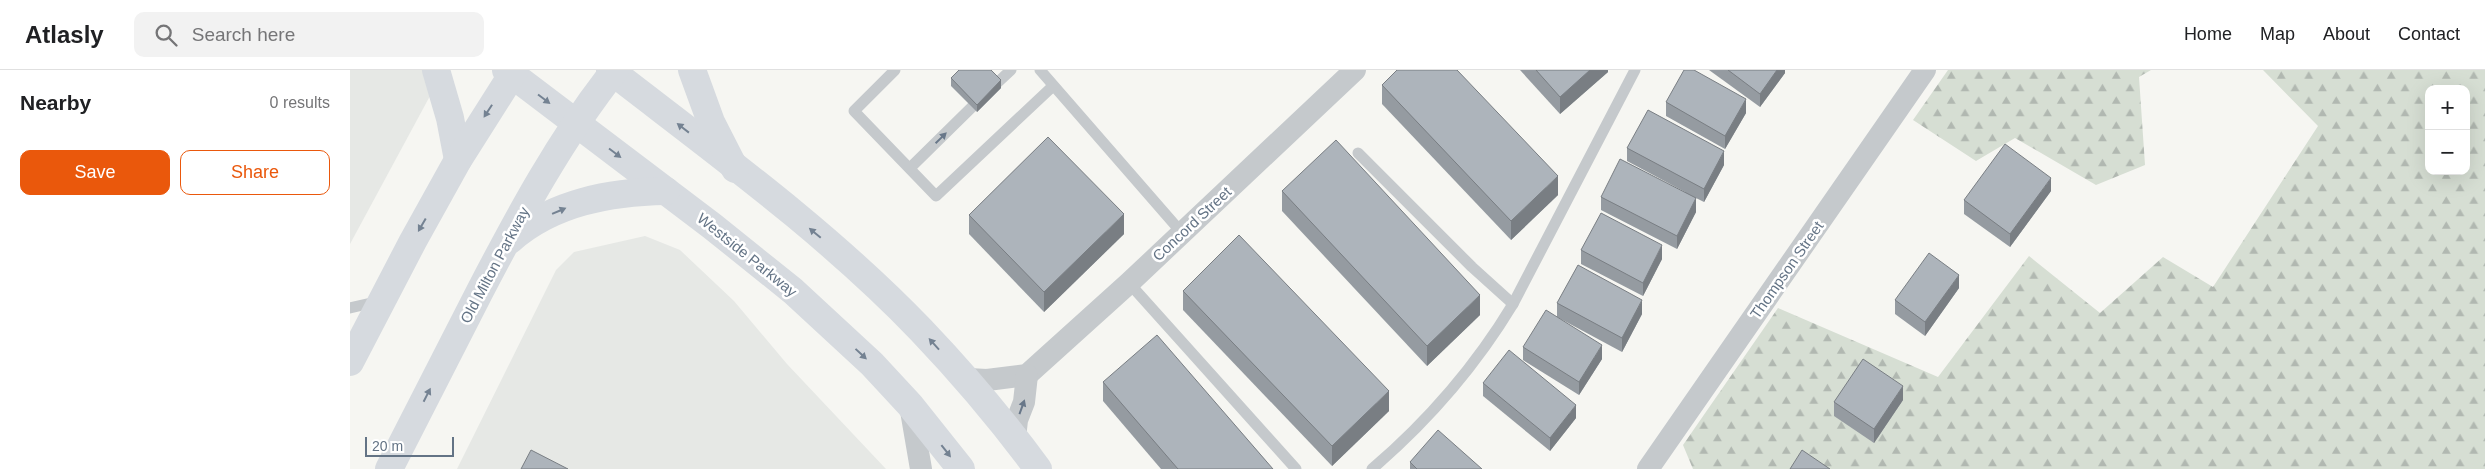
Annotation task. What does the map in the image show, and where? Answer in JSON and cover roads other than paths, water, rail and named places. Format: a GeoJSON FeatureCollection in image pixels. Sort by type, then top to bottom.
{"type":"FeatureCollection","features":[{"type":"Feature","properties":{"kind":"main road"},"geometry":{"type":"LineString","coordinates":[[436,70],[450,118],[458,160]]}},
{"type":"Feature","properties":{"kind":"main road"},"geometry":{"type":"LineString","coordinates":[[692,70],[711,122],[735,168]]}},
{"type":"Feature","properties":{"kind":"main road"},"geometry":{"type":"LineString","coordinates":[[350,362],[381,300],[458,160],[511,71]]}},
{"type":"Feature","properties":{"kind":"main road","name":"Westside Parkway"},"geometry":{"type":"LineString","coordinates":[[511,71],[793,291],[872,364],[910,405],[961,469]]}},
{"type":"Feature","properties":{"kind":"main road"},"geometry":{"type":"LineString","coordinates":[[613,71],[735,168],[868,279],[968,379],[1038,469]]}},
{"type":"Feature","properties":{"kind":"main road","name":"Old Milton Parkway"},"geometry":{"type":"LineString","coordinates":[[389,469],[504,246],[543,176],[576,123],[613,71]]}},
{"type":"Feature","properties":{"kind":"main road"},"geometry":{"type":"LineString","coordinates":[[504,246],[532,224],[577,203],[620,193],[666,191]]}},
{"type":"Feature","properties":{"kind":"street","name":"Concord Street"},"geometry":{"type":"LineString","coordinates":[[1027,376],[1182,234],[1355,70]]}},
{"type":"Feature","properties":{"kind":"street","name":"Thompson Street"},"geometry":{"type":"LineString","coordinates":[[1648,469],[1925,70]]}},
{"type":"Feature","properties":{"kind":"street"},"geometry":{"type":"LineString","coordinates":[[968,379],[987,380],[1027,376],[1024,402],[1017,420],[1015,438]]}},
{"type":"Feature","properties":{"kind":"street"},"geometry":{"type":"LineString","coordinates":[[910,405],[921,469]]}},
{"type":"Feature","properties":{"kind":"lane"},"geometry":{"type":"LineString","coordinates":[[895,70],[854,111],[936,196],[1053,86]]}},
{"type":"Feature","properties":{"kind":"lane"},"geometry":{"type":"LineString","coordinates":[[997,83],[1011,70]]}},
{"type":"Feature","properties":{"kind":"lane"},"geometry":{"type":"LineString","coordinates":[[1040,70],[1182,234]]}},
{"type":"Feature","properties":{"kind":"lane"},"geometry":{"type":"LineString","coordinates":[[1372,469],[1435,410],[1490,342],[1513,304],[1634,70]]}},
{"type":"Feature","properties":{"kind":"lane"},"geometry":{"type":"LineString","coordinates":[[910,168],[972,107]]}},
{"type":"Feature","properties":{"kind":"lane"},"geometry":{"type":"LineString","coordinates":[[1358,153],[1472,267],[1513,304]]}},
{"type":"Feature","properties":{"kind":"lane"},"geometry":{"type":"LineString","coordinates":[[1129,283],[1296,469]]}},
{"type":"Feature","properties":{"kind":"lane"},"geometry":{"type":"LineString","coordinates":[[350,308],[381,300]]}}]}
